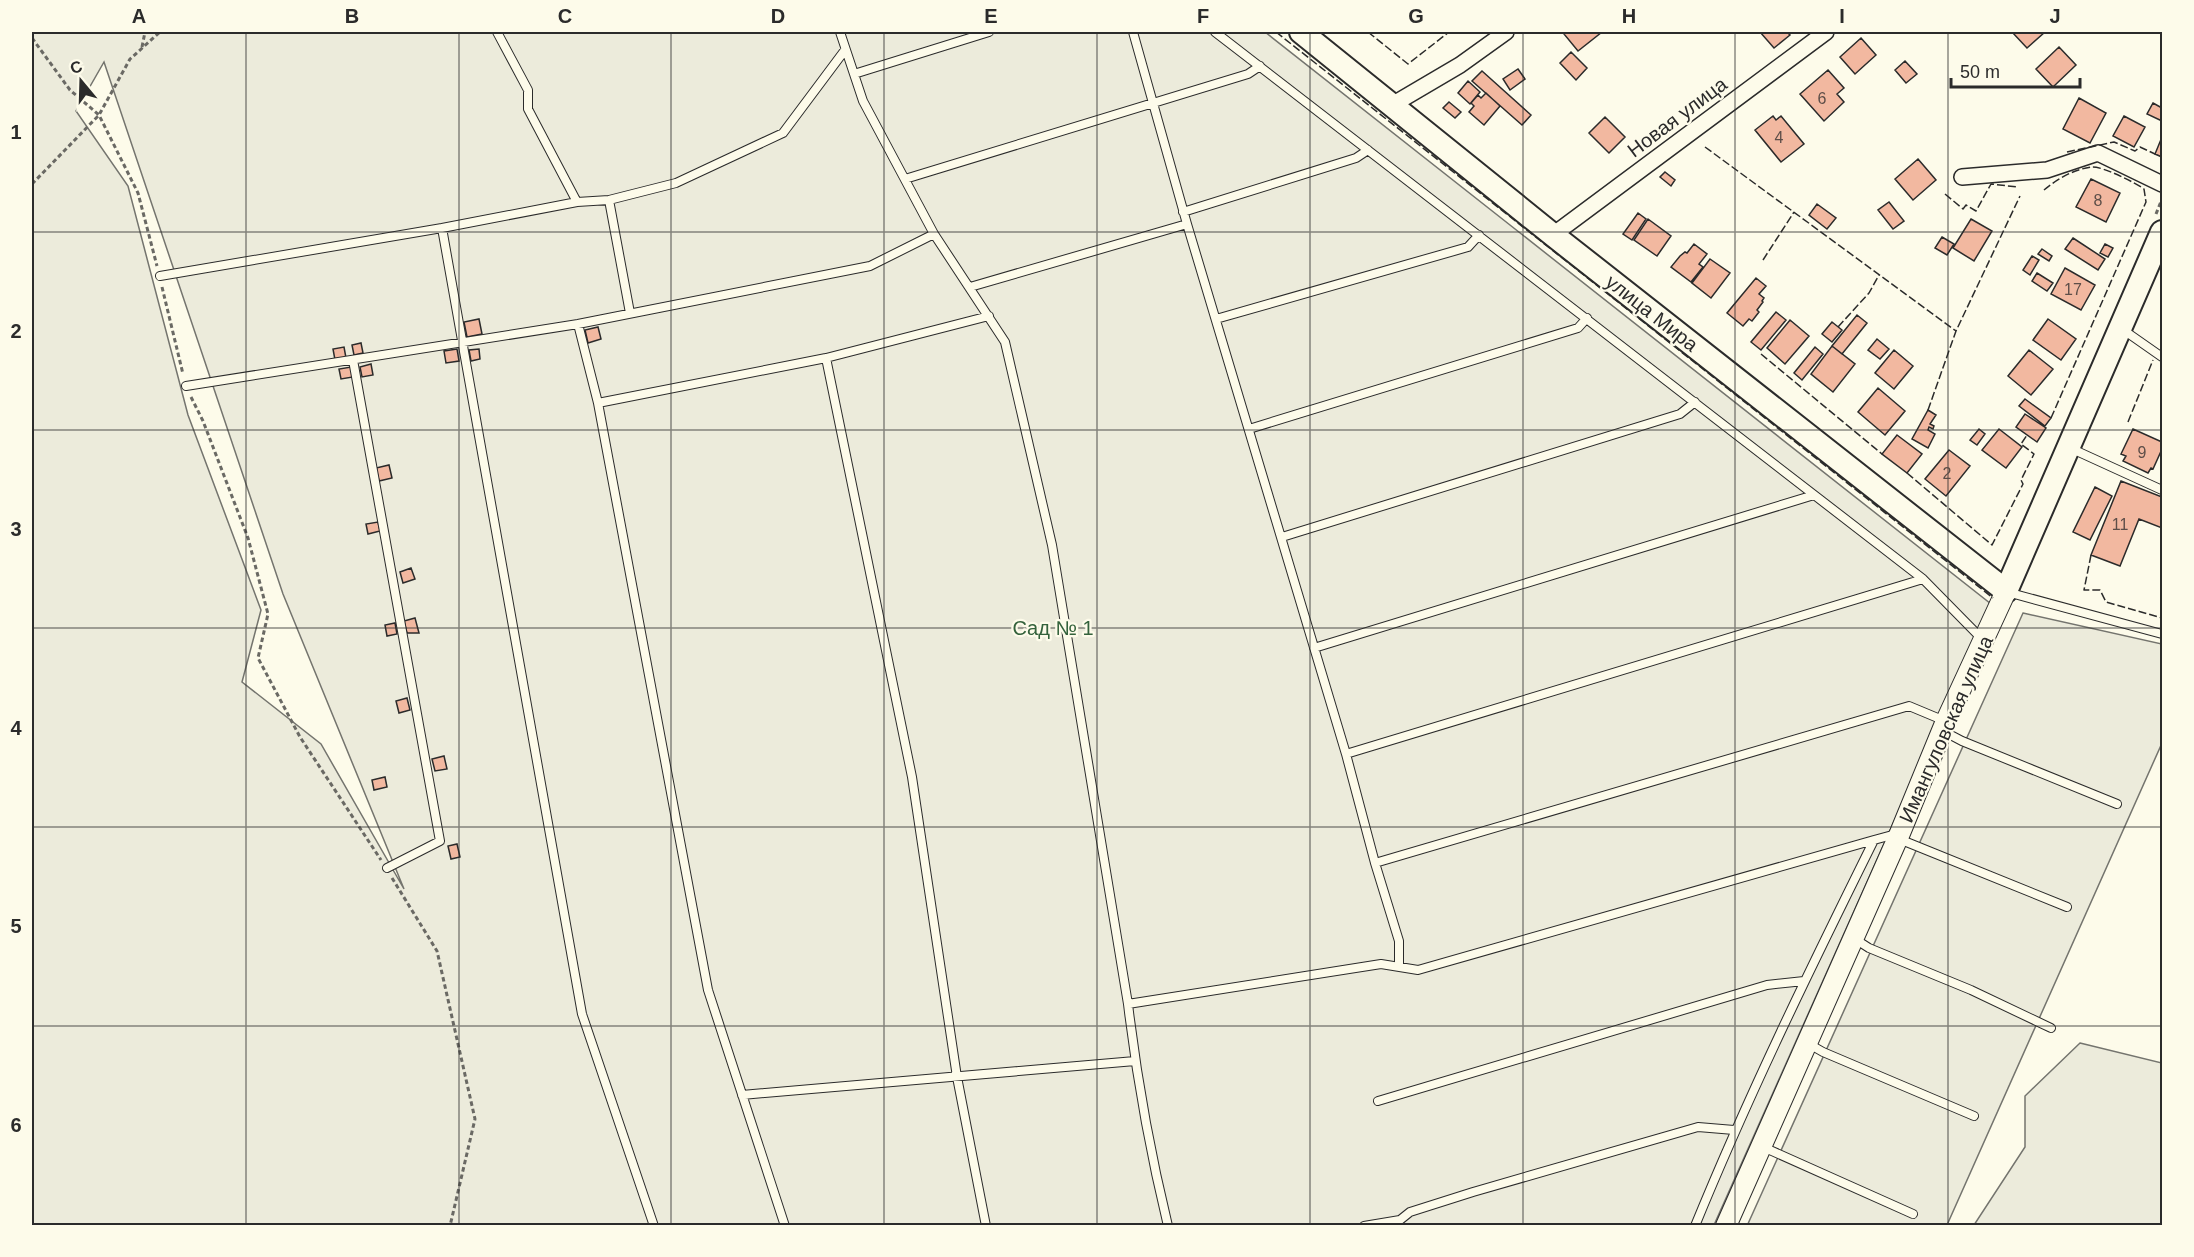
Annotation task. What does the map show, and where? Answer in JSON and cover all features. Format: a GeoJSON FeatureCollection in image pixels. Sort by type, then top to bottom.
{"type":"FeatureCollection","features":[{"type":"Feature","properties":{"kind":"main road","name":"улица Мира"},"geometry":{"type":"LineString","coordinates":[[1300,32],[1552,235],[2006,591]]}},
{"type":"Feature","properties":{"kind":"main road","name":"Имангуловская улица"},"geometry":{"type":"LineString","coordinates":[[2006,591],[2163,232]]}},
{"type":"Feature","properties":{"kind":"street"},"geometry":{"type":"LineString","coordinates":[[1392,105],[1460,65],[1506,32]]}},
{"type":"Feature","properties":{"kind":"street","name":"Новая улица"},"geometry":{"type":"LineString","coordinates":[[1552,235],[1826,32]]}},
{"type":"Feature","properties":{"kind":"street"},"geometry":{"type":"LineString","coordinates":[[1962,177],[2047,170],[2098,153],[2163,184]]}},
{"type":"Feature","properties":{"kind":"street","name":"Имангуловская улица"},"geometry":{"type":"LineString","coordinates":[[1726,1226],[2006,591]]}},
{"type":"Feature","properties":{"kind":"lane"},"geometry":{"type":"LineString","coordinates":[[497,32],[528,90],[528,109],[577,202]]}},
{"type":"Feature","properties":{"kind":"lane"},"geometry":{"type":"LineString","coordinates":[[840,32],[844,50],[863,101],[934,234],[1005,342],[1052,545],[1128,1004],[1135,1060],[1153,1162],[1168,1226]]}},
{"type":"Feature","properties":{"kind":"lane"},"geometry":{"type":"LineString","coordinates":[[854,74],[989,32]]}},
{"type":"Feature","properties":{"kind":"lane"},"geometry":{"type":"LineString","coordinates":[[1132,32],[1183,212],[1346,754],[1375,863],[1399,941],[1399,967]]}},
{"type":"Feature","properties":{"kind":"lane"},"geometry":{"type":"LineString","coordinates":[[1215,32],[1923,579],[1984,641]]}},
{"type":"Feature","properties":{"kind":"lane"},"geometry":{"type":"LineString","coordinates":[[160,276],[442,228],[577,202],[609,201],[676,183],[783,133],[844,50]]}},
{"type":"Feature","properties":{"kind":"lane"},"geometry":{"type":"LineString","coordinates":[[905,179],[1248,74],[1260,66]]}},
{"type":"Feature","properties":{"kind":"lane"},"geometry":{"type":"LineString","coordinates":[[1183,212],[1356,158],[1368,150]]}},
{"type":"Feature","properties":{"kind":"lane"},"geometry":{"type":"LineString","coordinates":[[609,201],[630,313]]}},
{"type":"Feature","properties":{"kind":"lane"},"geometry":{"type":"LineString","coordinates":[[970,287],[1187,224]]}},
{"type":"Feature","properties":{"kind":"lane"},"geometry":{"type":"LineString","coordinates":[[442,228],[582,1014],[654,1226]]}},
{"type":"Feature","properties":{"kind":"lane"},"geometry":{"type":"LineString","coordinates":[[186,386],[578,324],[870,266],[934,234]]}},
{"type":"Feature","properties":{"kind":"lane"},"geometry":{"type":"LineString","coordinates":[[1216,319],[1468,247],[1479,235]]}},
{"type":"Feature","properties":{"kind":"lane"},"geometry":{"type":"LineString","coordinates":[[598,403],[826,358],[989,316]]}},
{"type":"Feature","properties":{"kind":"lane"},"geometry":{"type":"LineString","coordinates":[[1249,429],[1578,328],[1587,318]]}},
{"type":"Feature","properties":{"kind":"lane"},"geometry":{"type":"LineString","coordinates":[[578,324],[598,403],[708,990],[784,1226]]}},
{"type":"Feature","properties":{"kind":"lane"},"geometry":{"type":"LineString","coordinates":[[2120,328],[2163,357]]}},
{"type":"Feature","properties":{"kind":"lane"},"geometry":{"type":"LineString","coordinates":[[826,358],[912,777],[957,1077],[986,1226]]}},
{"type":"Feature","properties":{"kind":"lane"},"geometry":{"type":"LineString","coordinates":[[353,360],[440,841],[387,868]]}},
{"type":"Feature","properties":{"kind":"lane"},"geometry":{"type":"LineString","coordinates":[[1282,537],[1680,414],[1695,402]]}},
{"type":"Feature","properties":{"kind":"lane"},"geometry":{"type":"LineString","coordinates":[[2068,448],[2163,490]]}},
{"type":"Feature","properties":{"kind":"lane"},"geometry":{"type":"LineString","coordinates":[[1314,648],[1814,495]]}},
{"type":"Feature","properties":{"kind":"lane"},"geometry":{"type":"LineString","coordinates":[[1346,754],[1923,579]]}},
{"type":"Feature","properties":{"kind":"lane"},"geometry":{"type":"LineString","coordinates":[[2006,591],[2163,634]]}},
{"type":"Feature","properties":{"kind":"lane"},"geometry":{"type":"LineString","coordinates":[[1375,863],[1909,706],[1945,726],[1962,741],[2117,804]]}},
{"type":"Feature","properties":{"kind":"lane"},"geometry":{"type":"LineString","coordinates":[[1128,1004],[1382,964],[1418,970],[1874,840],[1899,836],[1914,847],[2067,907]]}},
{"type":"Feature","properties":{"kind":"lane"},"geometry":{"type":"LineString","coordinates":[[1695,1226],[1734,1130],[1874,840]]}},
{"type":"Feature","properties":{"kind":"lane"},"geometry":{"type":"LineString","coordinates":[[1853,938],[1869,948],[1971,990],[2051,1028]]}},
{"type":"Feature","properties":{"kind":"lane"},"geometry":{"type":"LineString","coordinates":[[1378,1101],[1767,985],[1804,981]]}},
{"type":"Feature","properties":{"kind":"lane"},"geometry":{"type":"LineString","coordinates":[[1807,1043],[1823,1052],[1974,1116]]}},
{"type":"Feature","properties":{"kind":"lane"},"geometry":{"type":"LineString","coordinates":[[742,1095],[1135,1060]]}},
{"type":"Feature","properties":{"kind":"lane"},"geometry":{"type":"LineString","coordinates":[[1364,1226],[1400,1220],[1410,1212],[1441,1202],[1698,1127],[1734,1130]]}},
{"type":"Feature","properties":{"kind":"lane"},"geometry":{"type":"LineString","coordinates":[[1762,1146],[1777,1155],[1913,1214]]}},
{"type":"Feature","properties":{"kind":"path"},"geometry":{"type":"LineString","coordinates":[[141,49],[145,32]]}},
{"type":"Feature","properties":{"kind":"path"},"geometry":{"type":"LineString","coordinates":[[32,184],[99,116],[130,59],[160,32]]}},
{"type":"Feature","properties":{"kind":"path"},"geometry":{"type":"LineString","coordinates":[[32,38],[70,90],[99,116],[138,193],[186,386],[203,422],[248,538],[268,614],[258,658],[300,737],[387,868],[437,951],[475,1119],[450,1226]]}},
{"type":"Feature","properties":{"kind":"green space","name":"Сад № 1"},"geometry":{"type":"Polygon","coordinates":[[[32,32],[1265,32],[1991,604],[1714,1225],[32,1225],[32,32]],[[104,62],[76,111],[128,186],[188,415],[261,610],[242,682],[321,744],[404,889],[283,594],[104,62]]]}},
{"type":"Feature","properties":{"kind":"green space"},"geometry":{"type":"Polygon","coordinates":[[[2023,613],[2162,644],[2162,743],[1947,1225],[1747,1226],[2023,613]]]}},
{"type":"Feature","properties":{"kind":"green space"},"geometry":{"type":"Polygon","coordinates":[[[2080,1043],[2162,1063],[2162,1225],[1974,1225],[2025,1147],[2025,1096],[2080,1043]]]}},
{"type":"Feature","properties":{"kind":"building"},"geometry":{"type":"Polygon","coordinates":[[[1567,32],[1602,32],[1578,51],[1564,34],[1567,32]]]}},
{"type":"Feature","properties":{"kind":"building"},"geometry":{"type":"Polygon","coordinates":[[[1760,32],[1787,32],[1790,35],[1774,48],[1760,32]]]}},
{"type":"Feature","properties":{"kind":"building"},"geometry":{"type":"Polygon","coordinates":[[[2012,32],[2045,32],[2027,48],[2012,32]]]}},
{"type":"Feature","properties":{"kind":"building"},"geometry":{"type":"Polygon","coordinates":[[[1861,38],[1876,55],[1855,74],[1840,57],[1861,38]]]}},
{"type":"Feature","properties":{"kind":"building"},"geometry":{"type":"Polygon","coordinates":[[[2059,47],[2076,65],[2053,87],[2036,69],[2059,47]]]}},
{"type":"Feature","properties":{"kind":"building"},"geometry":{"type":"Polygon","coordinates":[[[1571,52],[1587,68],[1576,80],[1560,63],[1571,52]]]}},
{"type":"Feature","properties":{"kind":"building"},"geometry":{"type":"Polygon","coordinates":[[[1905,61],[1917,74],[1906,83],[1895,70],[1905,61]]]}},
{"type":"Feature","properties":{"kind":"building"},"geometry":{"type":"Polygon","coordinates":[[[1518,69],[1525,79],[1510,90],[1503,79],[1518,69]]]}},
{"type":"Feature","properties":{"kind":"building"},"geometry":{"type":"Polygon","coordinates":[[[1828,70],[1844,88],[1837,94],[1844,102],[1824,121],[1800,94],[1828,70]]]}},
{"type":"Feature","properties":{"kind":"building"},"geometry":{"type":"Polygon","coordinates":[[[1482,71],[1531,115],[1522,125],[1472,81],[1482,71]]]}},
{"type":"Feature","properties":{"kind":"building"},"geometry":{"type":"Polygon","coordinates":[[[1468,81],[1480,92],[1470,104],[1458,93],[1468,81]]]}},
{"type":"Feature","properties":{"kind":"building"},"geometry":{"type":"Polygon","coordinates":[[[1486,93],[1500,106],[1484,125],[1469,112],[1474,106],[1471,103],[1478,95],[1481,98],[1486,93]]]}},
{"type":"Feature","properties":{"kind":"building"},"geometry":{"type":"Polygon","coordinates":[[[2079,98],[2106,113],[2090,143],[2063,129],[2079,98]]]}},
{"type":"Feature","properties":{"kind":"building"},"geometry":{"type":"Polygon","coordinates":[[[1449,102],[1461,112],[1455,118],[1443,108],[1449,102]]]}},
{"type":"Feature","properties":{"kind":"building"},"geometry":{"type":"Polygon","coordinates":[[[2153,103],[2162,108],[2162,121],[2147,114],[2153,103]]]}},
{"type":"Feature","properties":{"kind":"building"},"geometry":{"type":"Polygon","coordinates":[[[1773,116],[1776,120],[1781,116],[1804,144],[1781,162],[1755,130],[1773,116]]]}},
{"type":"Feature","properties":{"kind":"building"},"geometry":{"type":"Polygon","coordinates":[[[2124,116],[2145,127],[2134,147],[2113,136],[2124,116]]]}},
{"type":"Feature","properties":{"kind":"building"},"geometry":{"type":"Polygon","coordinates":[[[1605,117],[1625,137],[1609,153],[1589,133],[1605,117]]]}},
{"type":"Feature","properties":{"kind":"building"},"geometry":{"type":"Polygon","coordinates":[[[2162,137],[2162,157],[2155,154],[2162,137]]]}},
{"type":"Feature","properties":{"kind":"building"},"geometry":{"type":"Polygon","coordinates":[[[1918,159],[1936,180],[1913,200],[1895,179],[1918,159]]]}},
{"type":"Feature","properties":{"kind":"building"},"geometry":{"type":"Polygon","coordinates":[[[1665,172],[1675,180],[1671,186],[1660,177],[1665,172]]]}},
{"type":"Feature","properties":{"kind":"building"},"geometry":{"type":"Polygon","coordinates":[[[2091,179],[2120,193],[2106,222],[2076,207],[2091,179]]]}},
{"type":"Feature","properties":{"kind":"building"},"geometry":{"type":"Polygon","coordinates":[[[1889,202],[1904,221],[1893,229],[1878,210],[1889,202]]]}},
{"type":"Feature","properties":{"kind":"building"},"geometry":{"type":"Polygon","coordinates":[[[1817,204],[1836,218],[1827,229],[1809,215],[1817,204]]]}},
{"type":"Feature","properties":{"kind":"building"},"geometry":{"type":"Polygon","coordinates":[[[1638,213],[1646,219],[1632,240],[1623,234],[1638,213]]]}},
{"type":"Feature","properties":{"kind":"building"},"geometry":{"type":"Polygon","coordinates":[[[1648,219],[1671,236],[1657,256],[1634,240],[1648,219]]]}},
{"type":"Feature","properties":{"kind":"building"},"geometry":{"type":"Polygon","coordinates":[[[1971,219],[1992,231],[1974,261],[1953,248],[1971,219]]]}},
{"type":"Feature","properties":{"kind":"building"},"geometry":{"type":"Polygon","coordinates":[[[1942,237],[1954,244],[1947,255],[1935,248],[1942,237]]]}},
{"type":"Feature","properties":{"kind":"building"},"geometry":{"type":"Polygon","coordinates":[[[2073,238],[2105,259],[2098,270],[2065,249],[2073,238]]]}},
{"type":"Feature","properties":{"kind":"building"},"geometry":{"type":"Polygon","coordinates":[[[1694,244],[1707,254],[1699,264],[1703,267],[1691,282],[1671,267],[1694,244]]]}},
{"type":"Feature","properties":{"kind":"building"},"geometry":{"type":"Polygon","coordinates":[[[2105,244],[2113,248],[2108,257],[2100,253],[2105,244]]]}},
{"type":"Feature","properties":{"kind":"building"},"geometry":{"type":"Polygon","coordinates":[[[2042,249],[2052,256],[2049,261],[2038,254],[2042,249]]]}},
{"type":"Feature","properties":{"kind":"building"},"geometry":{"type":"Polygon","coordinates":[[[2032,256],[2039,260],[2030,275],[2023,270],[2032,256]]]}},
{"type":"Feature","properties":{"kind":"building"},"geometry":{"type":"Polygon","coordinates":[[[1710,259],[1730,273],[1711,298],[1692,283],[1710,259]]]}},
{"type":"Feature","properties":{"kind":"building"},"geometry":{"type":"Polygon","coordinates":[[[2065,268],[2095,285],[2081,310],[2051,294],[2065,268]]]}},
{"type":"Feature","properties":{"kind":"building"},"geometry":{"type":"Polygon","coordinates":[[[2037,273],[2053,283],[2047,291],[2032,281],[2037,273]]]}},
{"type":"Feature","properties":{"kind":"building"},"geometry":{"type":"Polygon","coordinates":[[[1756,278],[1766,286],[1759,294],[1764,298],[1763,302],[1752,321],[1749,319],[1743,326],[1727,313],[1756,278]]]}},
{"type":"Feature","properties":{"kind":"building"},"geometry":{"type":"Polygon","coordinates":[[[1776,312],[1786,320],[1761,350],[1751,342],[1776,312]]]}},
{"type":"Feature","properties":{"kind":"building"},"geometry":{"type":"Polygon","coordinates":[[[1857,315],[1867,323],[1842,354],[1832,346],[1857,315]]]}},
{"type":"Feature","properties":{"kind":"building"},"geometry":{"type":"Polygon","coordinates":[[[479,319],[482,334],[467,337],[464,322],[479,319]]]}},
{"type":"Feature","properties":{"kind":"building"},"geometry":{"type":"Polygon","coordinates":[[[2048,319],[2076,339],[2061,360],[2033,340],[2048,319]]]}},
{"type":"Feature","properties":{"kind":"building"},"geometry":{"type":"Polygon","coordinates":[[[1790,320],[1809,336],[1785,364],[1767,348],[1790,320]]]}},
{"type":"Feature","properties":{"kind":"building"},"geometry":{"type":"Polygon","coordinates":[[[1832,322],[1842,330],[1832,342],[1822,334],[1832,322]]]}},
{"type":"Feature","properties":{"kind":"building"},"geometry":{"type":"Polygon","coordinates":[[[598,327],[601,339],[588,343],[585,330],[598,327]]]}},
{"type":"Feature","properties":{"kind":"building"},"geometry":{"type":"Polygon","coordinates":[[[1877,339],[1889,349],[1880,359],[1868,350],[1877,339]]]}},
{"type":"Feature","properties":{"kind":"building"},"geometry":{"type":"Polygon","coordinates":[[[361,343],[363,353],[354,355],[352,345],[361,343]]]}},
{"type":"Feature","properties":{"kind":"building"},"geometry":{"type":"Polygon","coordinates":[[[1832,346],[1855,364],[1833,392],[1811,374],[1832,346]]]}},
{"type":"Feature","properties":{"kind":"building"},"geometry":{"type":"Polygon","coordinates":[[[344,347],[346,358],[335,360],[333,349],[344,347]]]}},
{"type":"Feature","properties":{"kind":"building"},"geometry":{"type":"Polygon","coordinates":[[[1815,347],[1823,354],[1802,380],[1794,373],[1815,347]]]}},
{"type":"Feature","properties":{"kind":"building"},"geometry":{"type":"Polygon","coordinates":[[[457,349],[459,361],[446,363],[444,351],[457,349]]]}},
{"type":"Feature","properties":{"kind":"building"},"geometry":{"type":"Polygon","coordinates":[[[479,349],[480,359],[471,361],[469,350],[479,349]]]}},
{"type":"Feature","properties":{"kind":"building"},"geometry":{"type":"Polygon","coordinates":[[[1894,350],[1913,366],[1894,389],[1875,373],[1894,350]]]}},
{"type":"Feature","properties":{"kind":"building"},"geometry":{"type":"Polygon","coordinates":[[[2029,350],[2053,369],[2031,395],[2008,376],[2029,350]]]}},
{"type":"Feature","properties":{"kind":"building"},"geometry":{"type":"Polygon","coordinates":[[[371,364],[373,375],[362,377],[360,367],[371,364]]]}},
{"type":"Feature","properties":{"kind":"building"},"geometry":{"type":"Polygon","coordinates":[[[351,367],[353,377],[341,379],[339,369],[351,367]]]}},
{"type":"Feature","properties":{"kind":"building"},"geometry":{"type":"Polygon","coordinates":[[[1878,388],[1905,411],[1885,435],[1858,412],[1878,388]]]}},
{"type":"Feature","properties":{"kind":"building"},"geometry":{"type":"Polygon","coordinates":[[[2025,399],[2051,418],[2045,426],[2019,406],[2025,399]]]}},
{"type":"Feature","properties":{"kind":"building"},"geometry":{"type":"Polygon","coordinates":[[[1928,410],[1936,415],[1930,424],[1934,426],[1933,429],[1929,427],[1928,430],[1935,434],[1928,448],[1912,439],[1928,410]]]}},
{"type":"Feature","properties":{"kind":"building"},"geometry":{"type":"Polygon","coordinates":[[[2025,414],[2046,428],[2037,442],[2016,427],[2025,414]]]}},
{"type":"Feature","properties":{"kind":"building"},"geometry":{"type":"Polygon","coordinates":[[[1979,429],[1985,434],[1977,445],[1970,440],[1979,429]]]}},
{"type":"Feature","properties":{"kind":"building"},"geometry":{"type":"Polygon","coordinates":[[[1999,429],[2022,447],[2006,468],[1982,450],[1999,429]]]}},
{"type":"Feature","properties":{"kind":"building"},"geometry":{"type":"Polygon","coordinates":[[[2133,429],[2162,442],[2162,449],[2153,469],[2151,468],[2148,473],[2123,461],[2126,456],[2121,454],[2133,429]]]}},
{"type":"Feature","properties":{"kind":"building"},"geometry":{"type":"Polygon","coordinates":[[[1897,435],[1922,454],[1907,473],[1882,454],[1897,435]]]}},
{"type":"Feature","properties":{"kind":"building"},"geometry":{"type":"Polygon","coordinates":[[[1949,450],[1970,466],[1946,496],[1925,479],[1949,450]]]}},
{"type":"Feature","properties":{"kind":"building"},"geometry":{"type":"Polygon","coordinates":[[[389,465],[392,478],[379,481],[376,468],[389,465]]]}},
{"type":"Feature","properties":{"kind":"building"},"geometry":{"type":"Polygon","coordinates":[[[2121,481],[2162,497],[2162,528],[2139,519],[2120,566],[2091,555],[2121,481]]]}},
{"type":"Feature","properties":{"kind":"building"},"geometry":{"type":"Polygon","coordinates":[[[2095,487],[2112,496],[2090,540],[2073,532],[2095,487]]]}},
{"type":"Feature","properties":{"kind":"building"},"geometry":{"type":"Polygon","coordinates":[[[378,522],[380,531],[368,534],[366,524],[378,522]]]}},
{"type":"Feature","properties":{"kind":"building"},"geometry":{"type":"Polygon","coordinates":[[[411,568],[415,579],[403,583],[400,572],[411,568]]]}},
{"type":"Feature","properties":{"kind":"building"},"geometry":{"type":"Polygon","coordinates":[[[415,618],[419,633],[407,633],[404,621],[415,618]]]}},
{"type":"Feature","properties":{"kind":"building"},"geometry":{"type":"Polygon","coordinates":[[[395,623],[397,634],[387,636],[385,625],[395,623]]]}},
{"type":"Feature","properties":{"kind":"building"},"geometry":{"type":"Polygon","coordinates":[[[407,698],[410,710],[399,713],[396,701],[407,698]]]}},
{"type":"Feature","properties":{"kind":"building"},"geometry":{"type":"Polygon","coordinates":[[[444,756],[447,769],[435,771],[432,759],[444,756]]]}},
{"type":"Feature","properties":{"kind":"building"},"geometry":{"type":"Polygon","coordinates":[[[385,777],[387,787],[374,790],[372,780],[385,777]]]}},
{"type":"Feature","properties":{"kind":"building"},"geometry":{"type":"Polygon","coordinates":[[[457,844],[460,857],[451,859],[448,846],[457,844]]]}},
{"type":"Feature","properties":{"kind":"fence"},"geometry":{"type":"LineString","coordinates":[[1276,32],[1993,598]]}},
{"type":"Feature","properties":{"kind":"fence"},"geometry":{"type":"LineString","coordinates":[[1368,32],[1408,64],[1449,32]]}},
{"type":"Feature","properties":{"kind":"fence"},"geometry":{"type":"LineString","coordinates":[[2067,152],[2114,142],[2135,151],[2140,147],[2155,154]]}},
{"type":"Feature","properties":{"kind":"fence"},"geometry":{"type":"LineString","coordinates":[[1705,147],[1956,331]]}},
{"type":"Feature","properties":{"kind":"fence"},"geometry":{"type":"LineString","coordinates":[[2044,190],[2072,172],[2097,167],[2119,175],[2144,189],[2146,202],[2051,418]]}},
{"type":"Feature","properties":{"kind":"fence"},"geometry":{"type":"LineString","coordinates":[[1945,194],[1963,209],[1966,205],[1976,211],[1991,184],[2018,187]]}},
{"type":"Feature","properties":{"kind":"fence"},"geometry":{"type":"LineString","coordinates":[[1928,410],[1956,331],[2020,196]]}},
{"type":"Feature","properties":{"kind":"fence"},"geometry":{"type":"LineString","coordinates":[[1763,260],[1794,212]]}},
{"type":"Feature","properties":{"kind":"fence"},"geometry":{"type":"LineString","coordinates":[[1838,327],[1869,293],[1879,275]]}},
{"type":"Feature","properties":{"kind":"fence"},"geometry":{"type":"LineString","coordinates":[[1761,354],[1882,454]]}},
{"type":"Feature","properties":{"kind":"fence"},"geometry":{"type":"LineString","coordinates":[[2128,422],[2153,360]]}},
{"type":"Feature","properties":{"kind":"fence"},"geometry":{"type":"LineString","coordinates":[[1907,473],[1992,545],[2023,484],[2021,480],[2034,454],[2021,444],[2027,435]]}},
{"type":"Feature","properties":{"kind":"fence"},"geometry":{"type":"LineString","coordinates":[[2091,555],[2084,590],[2100,590],[2106,602],[2162,618]]}}]}
